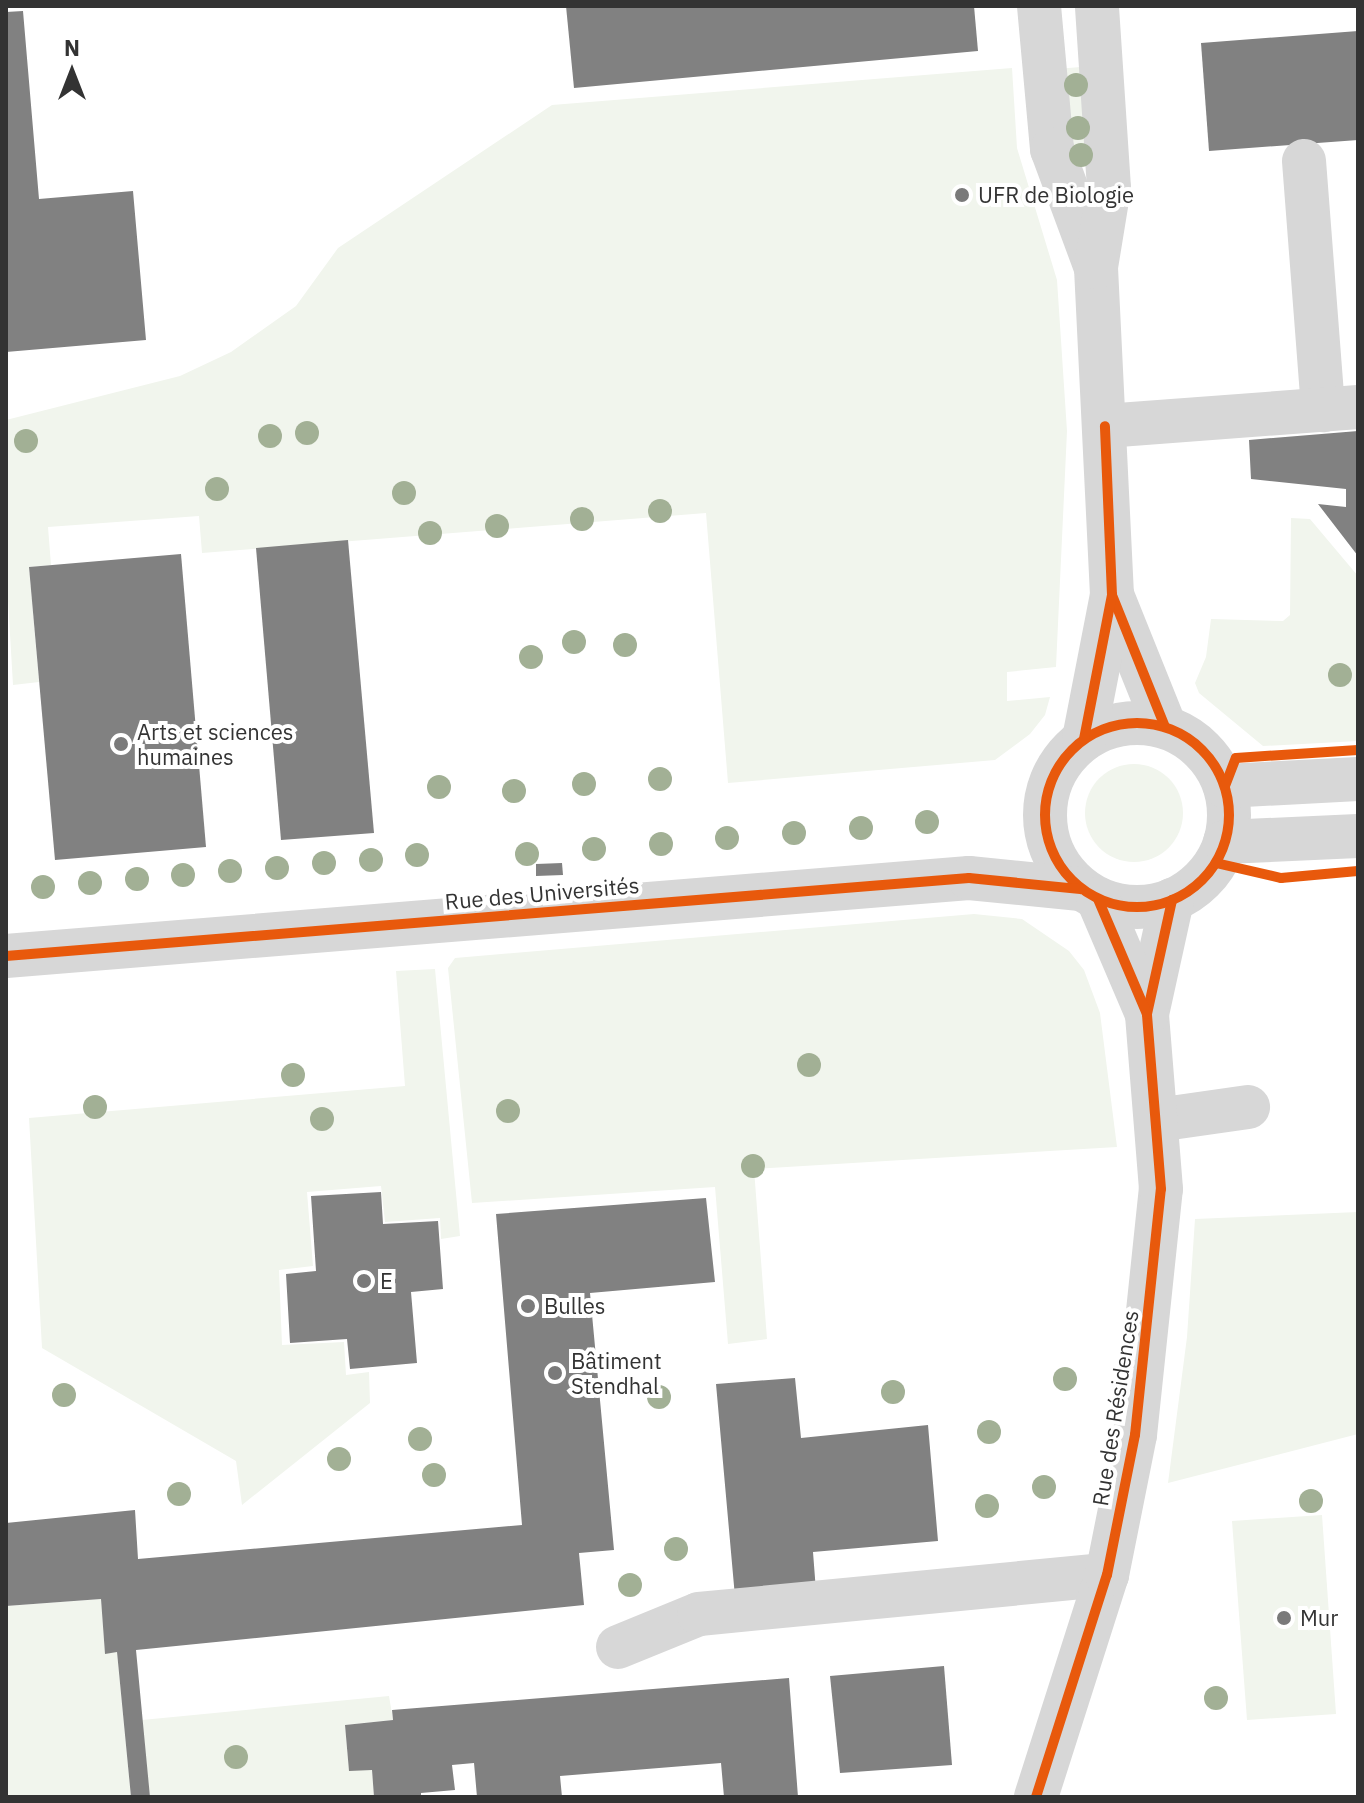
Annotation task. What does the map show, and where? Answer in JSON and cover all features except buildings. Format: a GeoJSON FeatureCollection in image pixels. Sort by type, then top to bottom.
{"type":"FeatureCollection","features":[{"type":"Feature","properties":{"kind":"street"},"geometry":{"type":"LineString","coordinates":[[1039,6],[1052,149],[1096,267]]}},
{"type":"Feature","properties":{"kind":"street"},"geometry":{"type":"LineString","coordinates":[[1084,739],[1112,595],[1096,267],[1109,188],[1097,6]]}},
{"type":"Feature","properties":{"kind":"street"},"geometry":{"type":"LineString","coordinates":[[1105,426],[1341,409],[1304,161]]}},
{"type":"Feature","properties":{"kind":"street"},"geometry":{"type":"LineString","coordinates":[[1112,595],[1165,727]]}},
{"type":"Feature","properties":{"kind":"street"},"geometry":{"type":"LineString","coordinates":[[1137,723],[1165,727],[1191,739],[1212,760],[1225,786],[1230,814],[1225,842],[1197,886],[1172,900],[1148,907],[1089,894],[1051,852],[1045,829],[1049,784],[1084,739],[1110,726],[1137,723]]}},
{"type":"Feature","properties":{"kind":"street"},"geometry":{"type":"LineString","coordinates":[[1225,786],[1358,779]]}},
{"type":"Feature","properties":{"kind":"street","name":"Rue des Universités"},"geometry":{"type":"LineString","coordinates":[[969,878],[1045,829]]}},
{"type":"Feature","properties":{"kind":"street"},"geometry":{"type":"LineString","coordinates":[[1225,842],[1358,836]]}},
{"type":"Feature","properties":{"kind":"street","name":"Rue des Universités"},"geometry":{"type":"LineString","coordinates":[[6,956],[969,878],[1089,894]]}},
{"type":"Feature","properties":{"kind":"street","name":"Rue des Résidences"},"geometry":{"type":"LineString","coordinates":[[1089,894],[1147,1014]]}},
{"type":"Feature","properties":{"kind":"street","name":"Rue des Résidences"},"geometry":{"type":"LineString","coordinates":[[1036,1797],[1107,1575],[1135,1435],[1152,1299],[1161,1189],[1147,1014],[1172,900]]}},
{"type":"Feature","properties":{"kind":"street"},"geometry":{"type":"LineString","coordinates":[[1157,1120],[1248,1107]]}},
{"type":"Feature","properties":{"kind":"street"},"geometry":{"type":"LineString","coordinates":[[618,1647],[699,1614],[1107,1575]]}},
{"type":"Feature","properties":{"kind":"shaded area"},"geometry":{"type":"Polygon","coordinates":[[[1093,66],[1086,166],[1080,167],[1074,166],[1056,69],[1093,66]]]}},
{"type":"Feature","properties":{"kind":"shaded area"},"geometry":{"type":"Polygon","coordinates":[[[1012,68],[1017,148],[1057,280],[1067,431],[1056,667],[1007,672],[1007,701],[1050,697],[1045,715],[1030,734],[995,760],[728,783],[706,513],[202,553],[199,516],[48,527],[51,565],[29,567],[39,682],[13,685],[6,567],[6,420],[180,376],[231,352],[296,306],[338,248],[552,105],[1012,68]]]}},
{"type":"Feature","properties":{"kind":"shaded area"},"geometry":{"type":"Polygon","coordinates":[[[1291,518],[1310,519],[1358,576],[1358,741],[1263,746],[1199,693],[1195,683],[1206,657],[1211,619],[1283,621],[1290,615],[1291,518]]]}},
{"type":"Feature","properties":{"kind":"shaded area"},"geometry":{"type":"Polygon","coordinates":[[[1134,764],[1153,768],[1169,778],[1179,794],[1183,813],[1179,832],[1169,848],[1153,858],[1134,862],[1115,858],[1099,848],[1089,832],[1085,813],[1089,794],[1099,778],[1115,768],[1134,764]]]}},
{"type":"Feature","properties":{"kind":"shaded area"},"geometry":{"type":"Polygon","coordinates":[[[974,914],[1022,919],[1069,951],[1084,970],[1100,1013],[1117,1147],[754,1169],[767,1339],[728,1344],[715,1187],[472,1203],[448,968],[455,958],[974,914]]]}},
{"type":"Feature","properties":{"kind":"shaded area"},"geometry":{"type":"Polygon","coordinates":[[[435,969],[460,1236],[441,1239],[440,1218],[385,1222],[381,1186],[307,1192],[313,1266],[279,1270],[282,1345],[344,1342],[346,1375],[369,1372],[370,1403],[242,1505],[236,1461],[42,1348],[29,1118],[405,1086],[396,971],[435,969]]]}},
{"type":"Feature","properties":{"kind":"shaded area"},"geometry":{"type":"Polygon","coordinates":[[[1358,1212],[1358,1434],[1168,1483],[1187,1337],[1195,1219],[1358,1212]]]}},
{"type":"Feature","properties":{"kind":"shaded area","name":"Mur"},"geometry":{"type":"Polygon","coordinates":[[[1322,1515],[1336,1714],[1247,1720],[1232,1521],[1322,1515]]]}},
{"type":"Feature","properties":{"kind":"shaded area"},"geometry":{"type":"Polygon","coordinates":[[[101,1599],[105,1653],[117,1652],[131,1797],[6,1797],[6,1606],[101,1599]]]}},
{"type":"Feature","properties":{"kind":"shaded area"},"geometry":{"type":"Polygon","coordinates":[[[389,1696],[393,1720],[345,1725],[349,1770],[372,1770],[374,1797],[150,1797],[142,1720],[389,1696]]]}},
{"type":"Feature","properties":{"kind":"cycle path"},"geometry":{"type":"LineString","coordinates":[[1084,739],[1112,595],[1105,426]]}},
{"type":"Feature","properties":{"kind":"cycle path"},"geometry":{"type":"LineString","coordinates":[[1112,595],[1165,727]]}},
{"type":"Feature","properties":{"kind":"cycle path"},"geometry":{"type":"LineString","coordinates":[[1137,723],[1172,730],[1202,750],[1222,780],[1229,815],[1222,850],[1202,880],[1172,900],[1137,907],[1102,900],[1072,880],[1052,850],[1045,815],[1052,780],[1072,750],[1102,730],[1137,723]]}},
{"type":"Feature","properties":{"kind":"cycle path"},"geometry":{"type":"LineString","coordinates":[[1225,786],[1236,758],[1358,750]]}},
{"type":"Feature","properties":{"kind":"cycle path"},"geometry":{"type":"LineString","coordinates":[[1216,863],[1281,878],[1358,871]]}},
{"type":"Feature","properties":{"kind":"cycle path"},"geometry":{"type":"LineString","coordinates":[[6,956],[969,878],[1080,889]]}},
{"type":"Feature","properties":{"kind":"cycle path"},"geometry":{"type":"LineString","coordinates":[[1036,1797],[1107,1575],[1135,1435],[1161,1189],[1147,1014],[1098,899]]}},
{"type":"Feature","properties":{"kind":"cycle path"},"geometry":{"type":"LineString","coordinates":[[1147,1014],[1172,900]]}},
{"type":"Feature","properties":{"kind":"place","name":"UFR de Biologie"},"geometry":{"type":"Point","coordinates":[962,195]}},
{"type":"Feature","properties":{"kind":"place","name":"Arts et sciences humaines"},"geometry":{"type":"Point","coordinates":[121,744]}},
{"type":"Feature","properties":{"kind":"place","name":"E"},"geometry":{"type":"Point","coordinates":[364,1281]}},
{"type":"Feature","properties":{"kind":"place","name":"Bulles"},"geometry":{"type":"Point","coordinates":[528,1306]}},
{"type":"Feature","properties":{"kind":"place","name":"Bâtiment Stendhal"},"geometry":{"type":"Point","coordinates":[555,1373]}},
{"type":"Feature","properties":{"kind":"place","name":"Mur"},"geometry":{"type":"Point","coordinates":[1284,1618]}}]}
